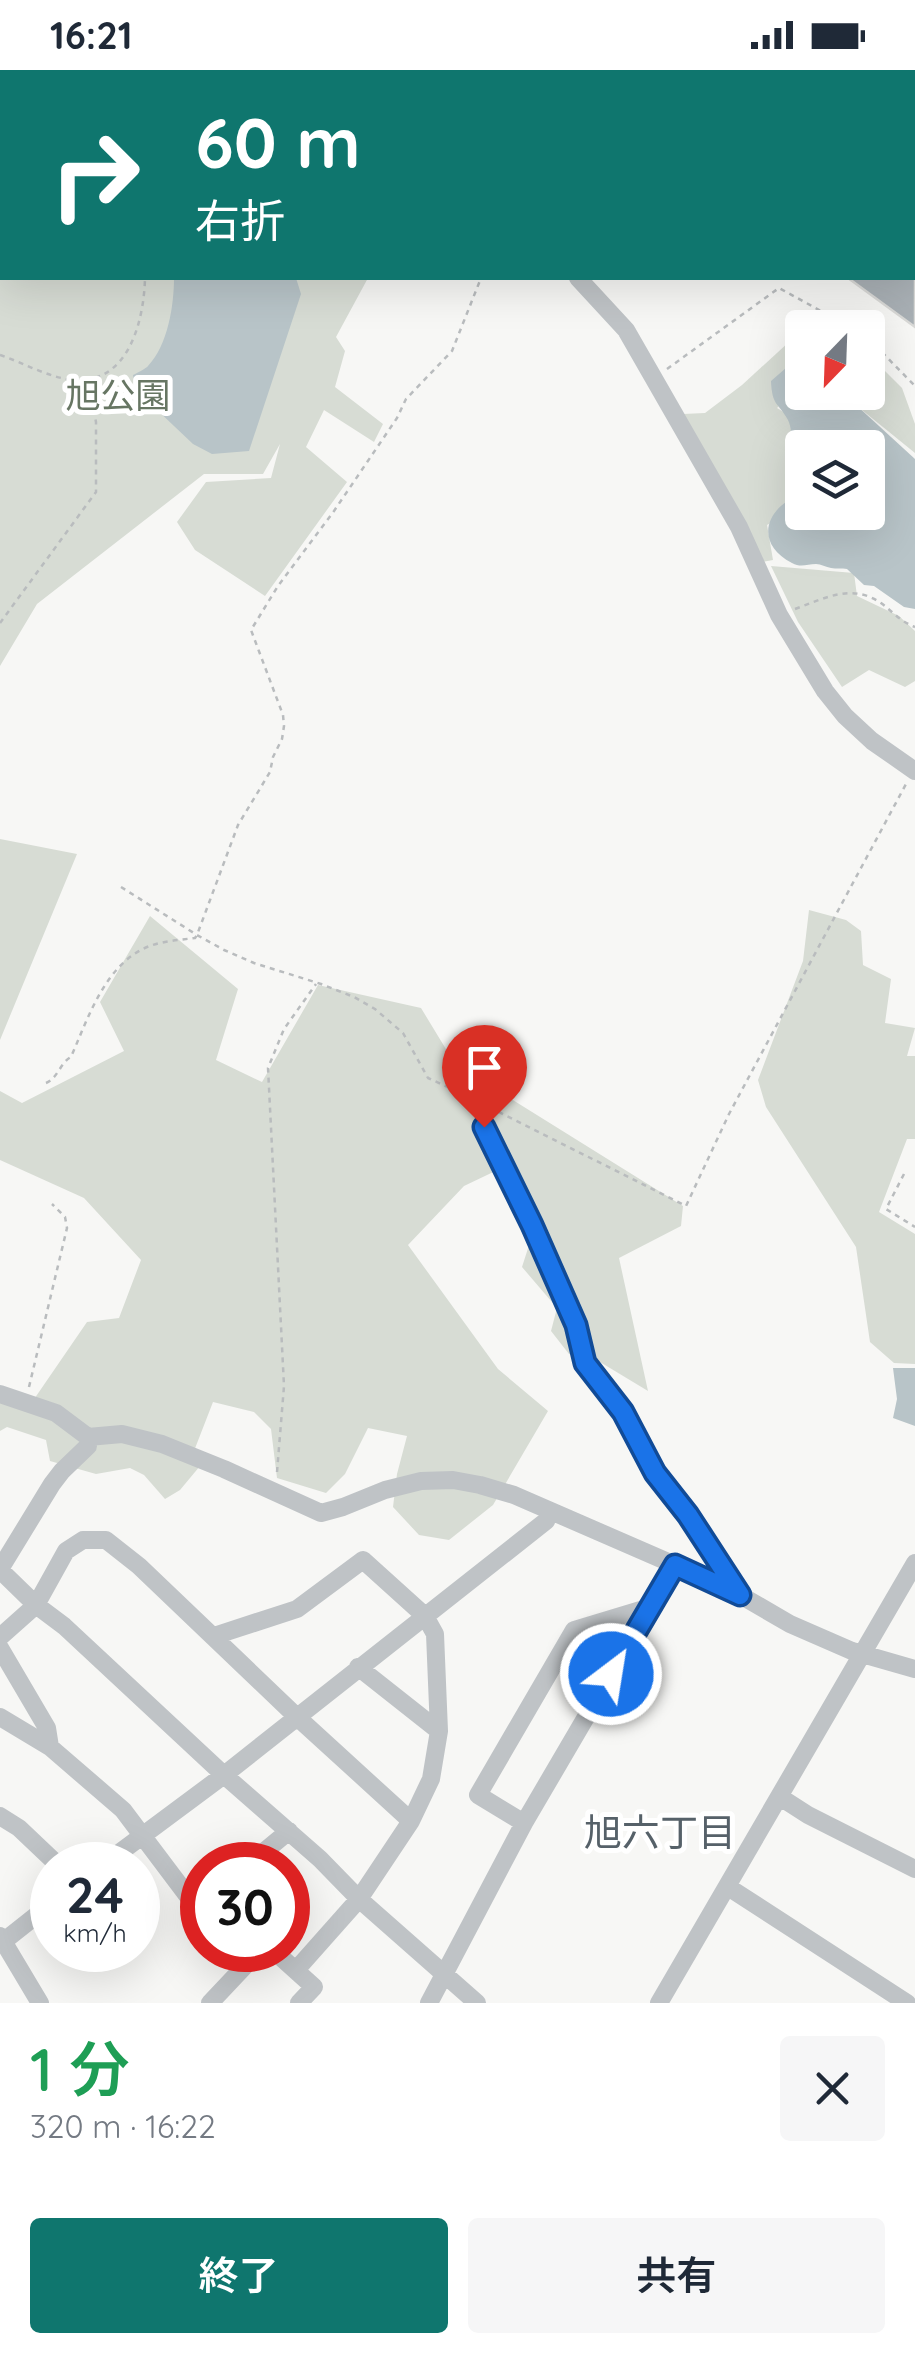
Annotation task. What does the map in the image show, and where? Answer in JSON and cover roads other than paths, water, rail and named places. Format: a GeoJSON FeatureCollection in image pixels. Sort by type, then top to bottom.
{"type":"FeatureCollection","features":[{"type":"Feature","properties":{"kind":"street"},"geometry":{"type":"LineString","coordinates":[[580,280],[626,330],[753,554],[779,615],[825,692],[872,741],[914,770]]}},
{"type":"Feature","properties":{"kind":"street"},"geometry":{"type":"LineString","coordinates":[[484,1127],[576,1325],[585,1363],[623,1412],[655,1473],[688,1515],[740,1595]]}},
{"type":"Feature","properties":{"kind":"street"},"geometry":{"type":"LineString","coordinates":[[0,1394],[56,1412],[88,1437],[122,1434],[162,1444],[320,1512],[421,1481],[453,1480],[514,1495],[740,1595],[790,1624],[915,1670]]}},
{"type":"Feature","properties":{"kind":"street"},"geometry":{"type":"LineString","coordinates":[[88,1437],[88,1446],[52,1484],[0,1570],[477,2003]]}},
{"type":"Feature","properties":{"kind":"street"},"geometry":{"type":"LineString","coordinates":[[135,1842],[546,1520],[550,1512]]}},
{"type":"Feature","properties":{"kind":"street"},"geometry":{"type":"LineString","coordinates":[[0,1637],[36,1605],[66,1551],[82,1540],[106,1540],[139,1566],[411,1821]]}},
{"type":"Feature","properties":{"kind":"street"},"geometry":{"type":"LineString","coordinates":[[214,1636],[297,1609],[363,1560],[425,1616],[435,1634],[438,1731],[431,1779],[411,1821],[359,1899],[310,1954]]}},
{"type":"Feature","properties":{"kind":"street"},"geometry":{"type":"LineString","coordinates":[[663,2001],[915,1563]]}},
{"type":"Feature","properties":{"kind":"street"},"geometry":{"type":"LineString","coordinates":[[428,2003],[524,1823],[675,1565]]}},
{"type":"Feature","properties":{"kind":"street"},"geometry":{"type":"LineString","coordinates":[[524,1823],[478,1794],[564,1646],[574,1630],[650,1608]]}},
{"type":"Feature","properties":{"kind":"street"},"geometry":{"type":"LineString","coordinates":[[0,1648],[47,1728],[50,1747]]}},
{"type":"Feature","properties":{"kind":"street"},"geometry":{"type":"LineString","coordinates":[[358,1667],[438,1731]]}},
{"type":"Feature","properties":{"kind":"street"},"geometry":{"type":"LineString","coordinates":[[0,1717],[50,1747],[123,1810],[180,1886]]}},
{"type":"Feature","properties":{"kind":"street"},"geometry":{"type":"LineString","coordinates":[[780,1797],[915,1870]]}},
{"type":"Feature","properties":{"kind":"street"},"geometry":{"type":"LineString","coordinates":[[0,1816],[34,1842]]}},
{"type":"Feature","properties":{"kind":"street"},"geometry":{"type":"LineString","coordinates":[[277,1842],[289,1832]]}},
{"type":"Feature","properties":{"kind":"street"},"geometry":{"type":"LineString","coordinates":[[728,1886],[907,2003]]}},
{"type":"Feature","properties":{"kind":"street"},"geometry":{"type":"LineString","coordinates":[[30,1919],[2,1939],[40,2003]]}},
{"type":"Feature","properties":{"kind":"street"},"geometry":{"type":"LineString","coordinates":[[210,2003],[239,1972]]}},
{"type":"Feature","properties":{"kind":"street"},"geometry":{"type":"LineString","coordinates":[[298,1972],[314,1987],[299,2003]]}},
{"type":"Feature","properties":{"kind":"district","name":"旭六丁目"},"geometry":{"type":"Point","coordinates":[660,1832]}},
{"type":"Feature","properties":{"kind":"park label","name":"旭公園"},"geometry":{"type":"Point","coordinates":[118,395]}}]}
